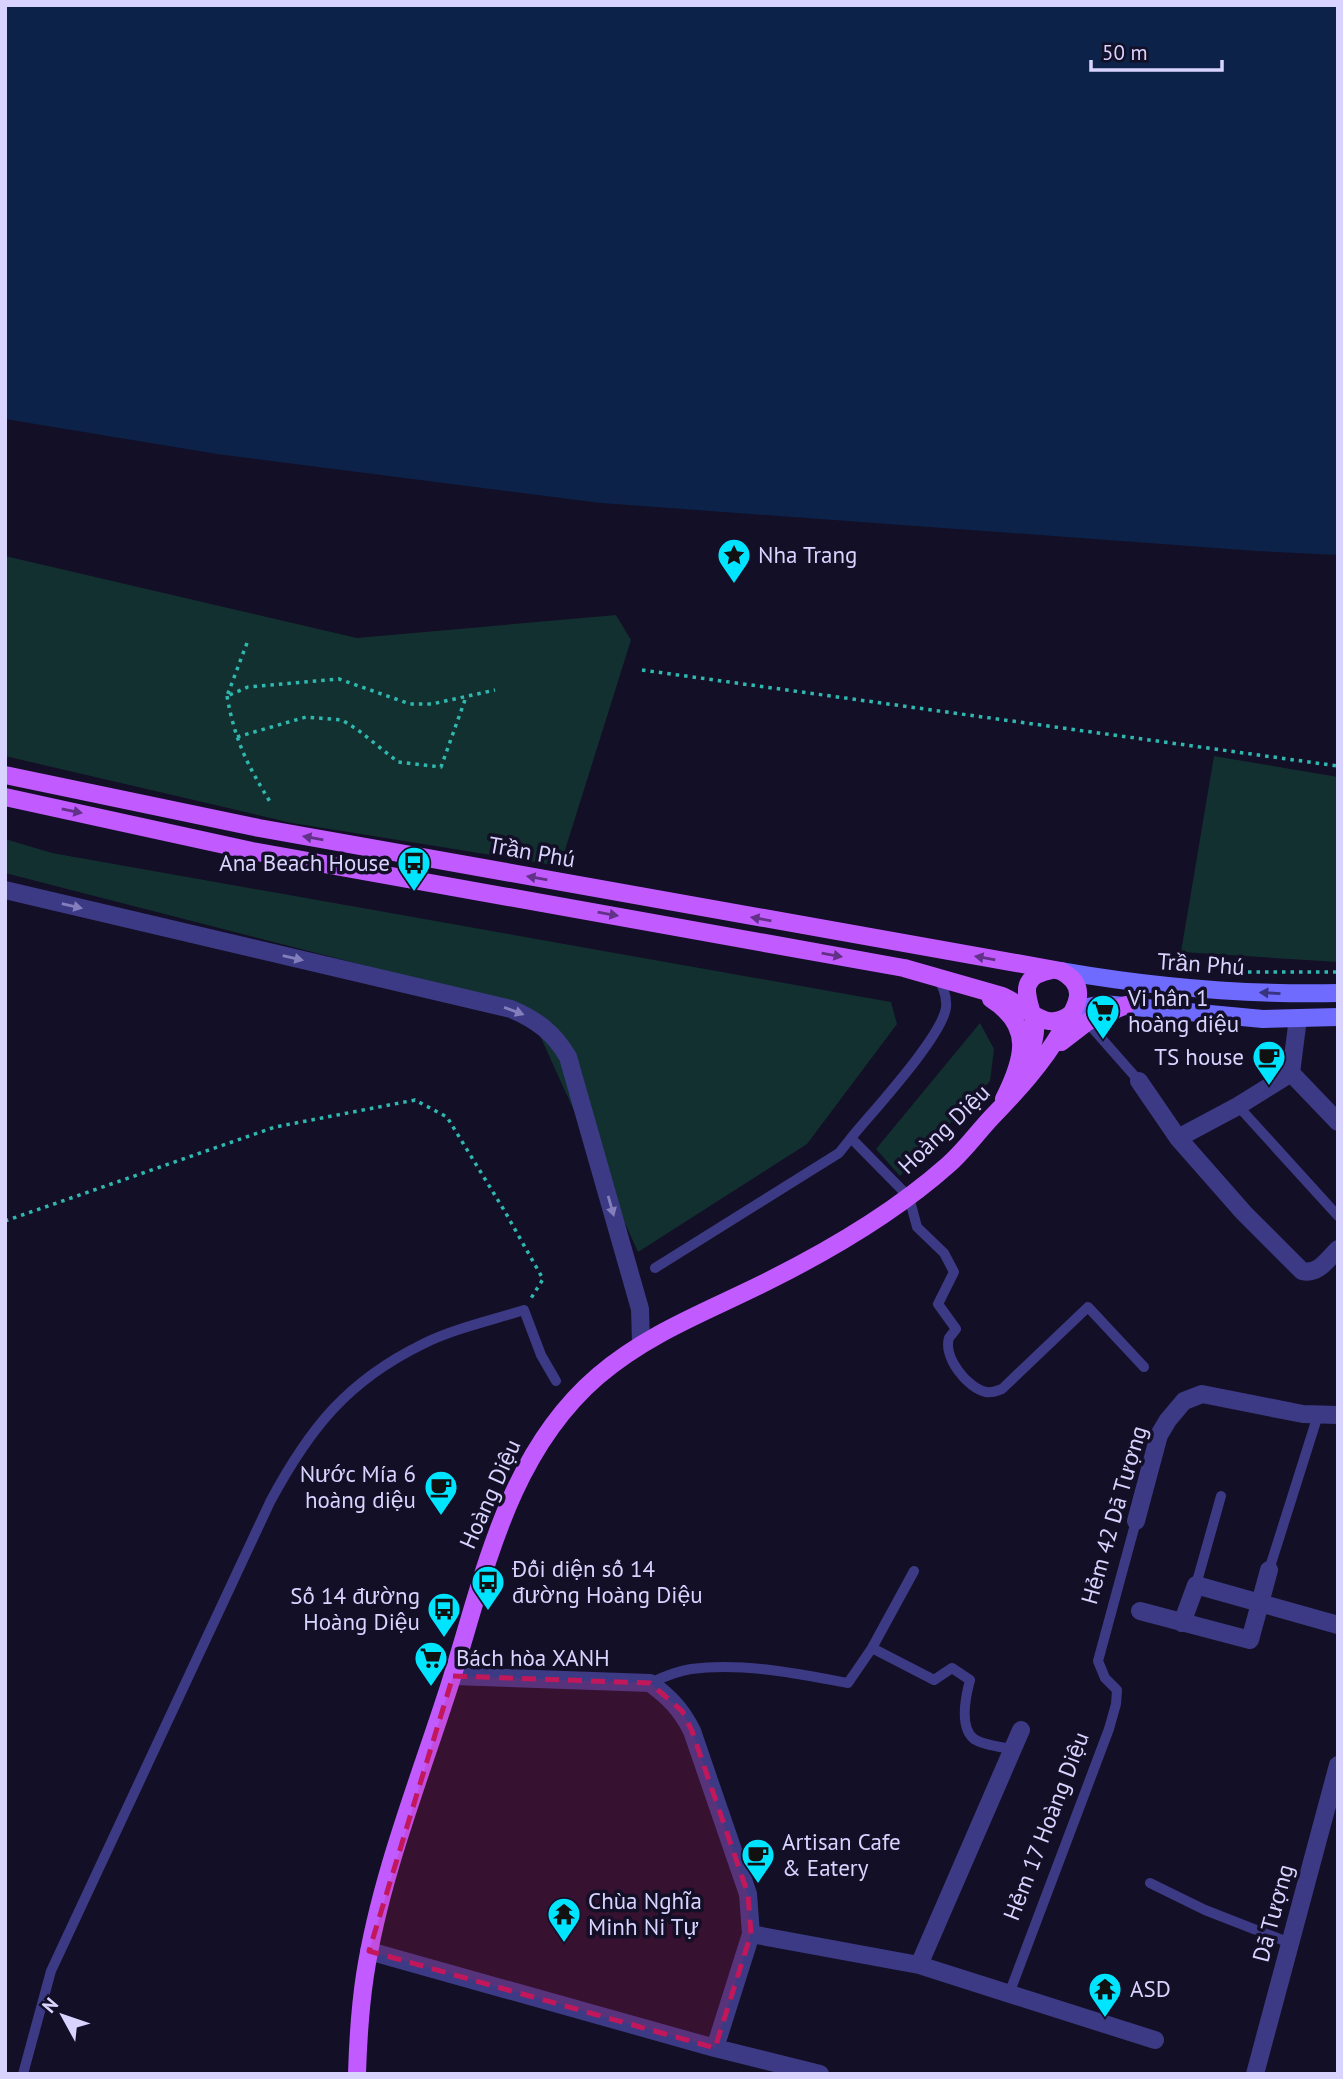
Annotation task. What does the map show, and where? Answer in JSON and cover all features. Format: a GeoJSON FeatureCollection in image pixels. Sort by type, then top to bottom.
{"type":"FeatureCollection","features":[{"type":"Feature","properties":{"kind":"main road","name":"Trần Phú"},"geometry":{"type":"LineString","coordinates":[[5,775],[259,828],[1126,982],[1284,994],[1338,993]]}},
{"type":"Feature","properties":{"kind":"main road","name":"Trần Phú"},"geometry":{"type":"LineString","coordinates":[[5,797],[252,850],[904,968],[1016,1002],[1032,1015]]}},
{"type":"Feature","properties":{"kind":"main road"},"geometry":{"type":"LineString","coordinates":[[1057,970],[1068,975],[1078,989],[1079,1018],[1048,1022],[1032,1015],[1026,999],[1030,982],[1036,975],[1057,970]]}},
{"type":"Feature","properties":{"kind":"main road"},"geometry":{"type":"LineString","coordinates":[[976,988],[1004,1007],[1016,1020],[1020,1032],[1020,1062],[1004,1100],[991,1119]]}},
{"type":"Feature","properties":{"kind":"main road","name":"Trần Phú"},"geometry":{"type":"LineString","coordinates":[[1079,1018],[1126,1005],[1223,1016],[1338,1017]]}},
{"type":"Feature","properties":{"kind":"main road","name":"Hoàng Diệu"},"geometry":{"type":"LineString","coordinates":[[1004,1100],[1017,1080],[1031,1049],[1035,1031],[1032,1015]]}},
{"type":"Feature","properties":{"kind":"main road","name":"Hoàng Diệu"},"geometry":{"type":"LineString","coordinates":[[357,2074],[361,2002],[369,1951],[397,1847],[453,1676],[489,1551],[514,1488],[543,1437],[578,1395],[617,1360],[641,1343],[831,1248],[867,1227],[908,1197],[950,1163],[1017,1092],[1065,1038],[1079,1018]]}},
{"type":"Feature","properties":{"kind":"street"},"geometry":{"type":"LineString","coordinates":[[5,890],[511,1009],[542,1025],[558,1040],[568,1057],[640,1309],[641,1343]]}},
{"type":"Feature","properties":{"kind":"street"},"geometry":{"type":"LineString","coordinates":[[1291,1073],[1298,1018]]}},
{"type":"Feature","properties":{"kind":"street"},"geometry":{"type":"LineString","coordinates":[[1178,1138],[1238,1106],[1291,1073]]}},
{"type":"Feature","properties":{"kind":"street"},"geometry":{"type":"LineString","coordinates":[[1291,1073],[1338,1122]]}},
{"type":"Feature","properties":{"kind":"street"},"geometry":{"type":"LineString","coordinates":[[1139,1080],[1178,1138],[1244,1213],[1302,1271],[1310,1273],[1317,1270],[1338,1249]]}},
{"type":"Feature","properties":{"kind":"street","name":"Hẻm 42 Dã Tượng"},"geometry":{"type":"LineString","coordinates":[[1136,1521],[1159,1435],[1184,1401],[1202,1394],[1318,1415],[1338,1415]]}},
{"type":"Feature","properties":{"kind":"street"},"geometry":{"type":"LineString","coordinates":[[1140,1611],[1250,1640],[1269,1570]]}},
{"type":"Feature","properties":{"kind":"street"},"geometry":{"type":"LineString","coordinates":[[1182,1623],[1196,1585],[1338,1625]]}},
{"type":"Feature","properties":{"kind":"street"},"geometry":{"type":"LineString","coordinates":[[453,1676],[650,1682],[682,1711],[692,1731],[748,1894],[751,1934],[715,2048]]}},
{"type":"Feature","properties":{"kind":"street"},"geometry":{"type":"LineString","coordinates":[[919,1965],[1020,1730]]}},
{"type":"Feature","properties":{"kind":"street","name":"Dã Tượng"},"geometry":{"type":"LineString","coordinates":[[1255,2074],[1338,1765]]}},
{"type":"Feature","properties":{"kind":"street"},"geometry":{"type":"LineString","coordinates":[[751,1934],[919,1965],[1155,2040]]}},
{"type":"Feature","properties":{"kind":"street"},"geometry":{"type":"LineString","coordinates":[[369,1951],[715,2048],[820,2074]]}},
{"type":"Feature","properties":{"kind":"lane"},"geometry":{"type":"LineString","coordinates":[[655,1268],[839,1153],[938,1030],[946,1006],[943,988],[937,978]]}},
{"type":"Feature","properties":{"kind":"lane"},"geometry":{"type":"LineString","coordinates":[[1079,1018],[1139,1080]]}},
{"type":"Feature","properties":{"kind":"lane"},"geometry":{"type":"LineString","coordinates":[[1238,1106],[1338,1216]]}},
{"type":"Feature","properties":{"kind":"lane"},"geometry":{"type":"LineString","coordinates":[[851,1138],[908,1197],[917,1227],[944,1253],[954,1272],[938,1304],[956,1329],[949,1339],[950,1357],[963,1377],[979,1390],[988,1393],[1002,1389],[1088,1307],[1144,1367]]}},
{"type":"Feature","properties":{"kind":"lane"},"geometry":{"type":"LineString","coordinates":[[23,2074],[51,1972],[270,1502],[292,1460],[318,1424],[349,1392],[383,1367],[424,1343],[524,1310],[541,1355],[556,1381]]}},
{"type":"Feature","properties":{"kind":"lane"},"geometry":{"type":"LineString","coordinates":[[1269,1570],[1318,1415]]}},
{"type":"Feature","properties":{"kind":"lane"},"geometry":{"type":"LineString","coordinates":[[1196,1585],[1221,1496]]}},
{"type":"Feature","properties":{"kind":"lane","name":"Hẻm 42 Dã Tượng"},"geometry":{"type":"LineString","coordinates":[[1105,1678],[1098,1661],[1136,1521]]}},
{"type":"Feature","properties":{"kind":"lane"},"geometry":{"type":"LineString","coordinates":[[650,1682],[691,1670],[781,1671],[848,1683],[872,1648],[914,1572]]}},
{"type":"Feature","properties":{"kind":"lane"},"geometry":{"type":"LineString","coordinates":[[872,1648],[934,1680],[952,1668],[961,1673],[970,1680],[964,1699],[970,1734],[975,1740],[1012,1749]]}},
{"type":"Feature","properties":{"kind":"lane","name":"Hẻm 17 Hoàng Diệu"},"geometry":{"type":"LineString","coordinates":[[1009,1994],[1109,1729],[1117,1690],[1105,1678]]}},
{"type":"Feature","properties":{"kind":"lane"},"geometry":{"type":"LineString","coordinates":[[1150,1883],[1205,1910],[1290,1943]]}},
{"type":"Feature","properties":{"kind":"path"},"geometry":{"type":"LineString","coordinates":[[247,643],[228,696],[231,720],[246,761],[272,805]]}},
{"type":"Feature","properties":{"kind":"path"},"geometry":{"type":"LineString","coordinates":[[642,670],[1338,766]]}},
{"type":"Feature","properties":{"kind":"path"},"geometry":{"type":"LineString","coordinates":[[228,696],[248,687],[339,679],[410,704],[432,704],[495,690]]}},
{"type":"Feature","properties":{"kind":"path"},"geometry":{"type":"LineString","coordinates":[[237,737],[306,717],[342,720],[398,762],[441,766],[466,696]]}},
{"type":"Feature","properties":{"kind":"path"},"geometry":{"type":"LineString","coordinates":[[5,1221],[275,1127],[415,1100],[447,1117],[504,1210],[542,1279],[524,1310]]}},
{"type":"Feature","properties":{"kind":"highlighted area"},"geometry":{"type":"Polygon","coordinates":[[[453,1676],[650,1683],[682,1711],[692,1731],[748,1894],[751,1934],[715,2048],[369,1951],[453,1676]]]}},
{"type":"Feature","properties":{"kind":"green space"},"geometry":{"type":"Polygon","coordinates":[[[5,556],[357,638],[616,615],[631,640],[560,866],[292,823],[5,756],[5,556]]]}},
{"type":"Feature","properties":{"kind":"green space"},"geometry":{"type":"Polygon","coordinates":[[[1214,756],[1338,777],[1338,962],[1181,952],[1214,756]]]}},
{"type":"Feature","properties":{"kind":"green space"},"geometry":{"type":"Polygon","coordinates":[[[5,839],[52,853],[891,1002],[897,1024],[807,1144],[638,1252],[527,1007],[5,873],[5,839]]]}},
{"type":"Feature","properties":{"kind":"green space"},"geometry":{"type":"Polygon","coordinates":[[[980,1023],[994,1049],[990,1081],[900,1176],[876,1149],[980,1023]]]}},
{"type":"Feature","properties":{"kind":"water"},"geometry":{"type":"Polygon","coordinates":[[[5,5],[1338,5],[1338,555],[601,503],[217,454],[5,419],[5,5]]]}},
{"type":"Feature","properties":{"kind":"place","name":"Nha Trang"},"geometry":{"type":"Point","coordinates":[734,585]}},
{"type":"Feature","properties":{"kind":"place","name":"Ana Beach House"},"geometry":{"type":"Point","coordinates":[414,893]}},
{"type":"Feature","properties":{"kind":"place","name":"Vi hân 1 hoàng diệu"},"geometry":{"type":"Point","coordinates":[1103,1041]}},
{"type":"Feature","properties":{"kind":"place","name":"TS house"},"geometry":{"type":"Point","coordinates":[1269,1087]}},
{"type":"Feature","properties":{"kind":"place","name":"Nước Mía 6 hoàng diệu"},"geometry":{"type":"Point","coordinates":[441,1517]}},
{"type":"Feature","properties":{"kind":"place","name":"Đối diện số 14 đường Hoàng Diệu"},"geometry":{"type":"Point","coordinates":[488,1612]}},
{"type":"Feature","properties":{"kind":"place","name":"Số 14 đường Hoàng Diệu"},"geometry":{"type":"Point","coordinates":[444,1639]}},
{"type":"Feature","properties":{"kind":"place","name":"Bách hòa XANH"},"geometry":{"type":"Point","coordinates":[431,1688]}},
{"type":"Feature","properties":{"kind":"place","name":"Artisan Cafe & Eatery"},"geometry":{"type":"Point","coordinates":[758,1885]}},
{"type":"Feature","properties":{"kind":"place","name":"Chùa Nghĩa Minh Ni Tự"},"geometry":{"type":"Point","coordinates":[564,1944]}},
{"type":"Feature","properties":{"kind":"place","name":"ASD"},"geometry":{"type":"Point","coordinates":[1105,2019]}}]}
